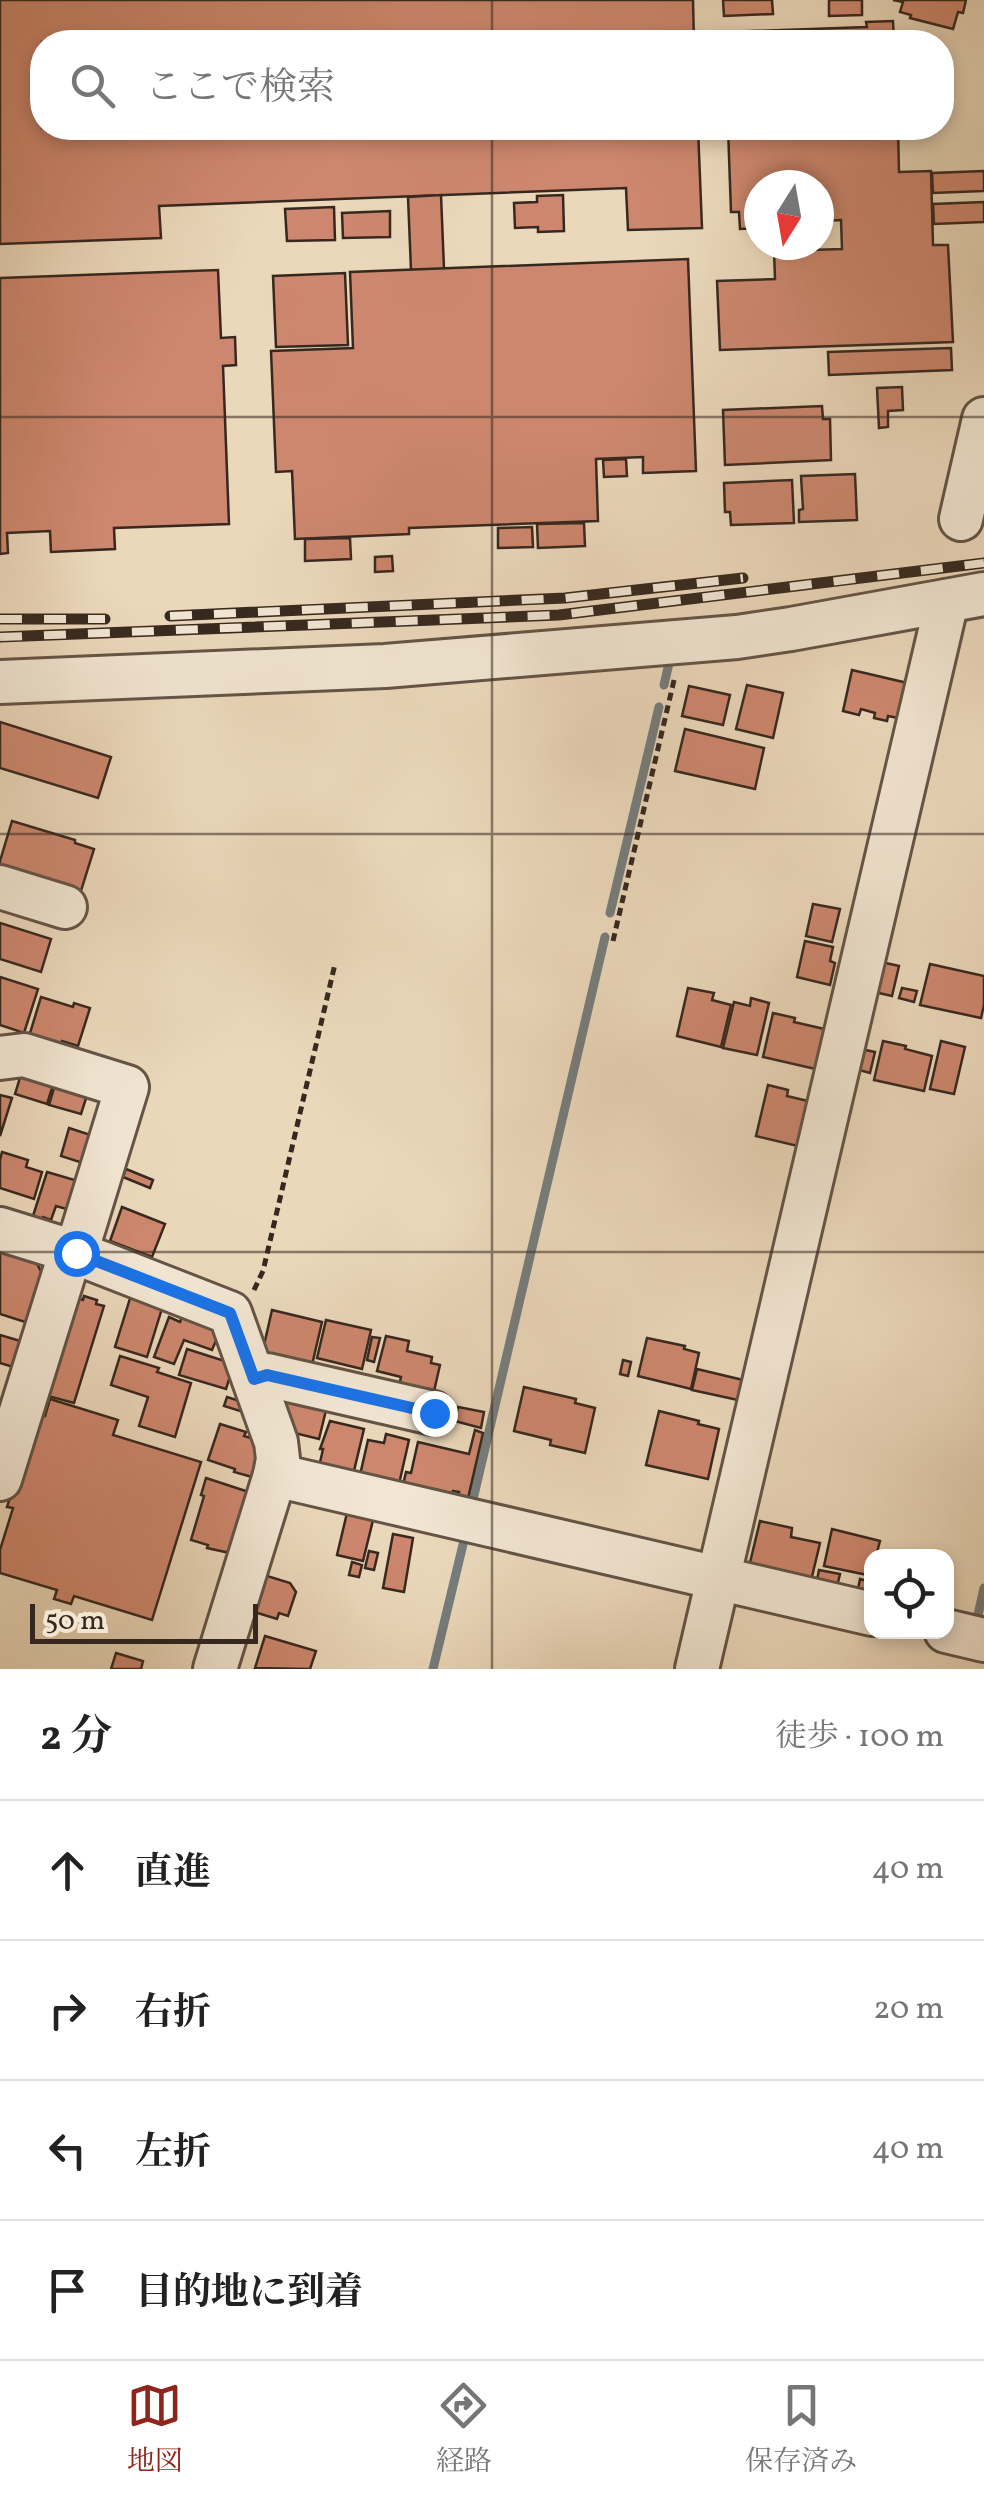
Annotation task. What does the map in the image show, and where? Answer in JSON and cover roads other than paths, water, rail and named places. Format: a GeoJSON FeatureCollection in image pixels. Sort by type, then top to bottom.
{"type":"FeatureCollection","features":[{"type":"Feature","properties":{"kind":"street"},"geometry":{"type":"LineString","coordinates":[[960,519],[984,419]]}},
{"type":"Feature","properties":{"kind":"street"},"geometry":{"type":"LineString","coordinates":[[0,682],[385,666],[683,642],[791,630],[965,598],[697,1669]]}},
{"type":"Feature","properties":{"kind":"street"},"geometry":{"type":"LineString","coordinates":[[0,887],[65,907]]}},
{"type":"Feature","properties":{"kind":"street"},"geometry":{"type":"LineString","coordinates":[[0,1058],[24,1056],[127,1087],[0,1479]]}},
{"type":"Feature","properties":{"kind":"street"},"geometry":{"type":"LineString","coordinates":[[0,1229],[73,1252],[230,1313],[276,1442],[278,1459],[215,1669]]}},
{"type":"Feature","properties":{"kind":"street"},"geometry":{"type":"LineString","coordinates":[[254,1379],[267,1375],[434,1413]]}},
{"type":"Feature","properties":{"kind":"street"},"geometry":{"type":"LineString","coordinates":[[275,1476],[864,1612]]}},
{"type":"Feature","properties":{"kind":"street"},"geometry":{"type":"LineString","coordinates":[[954,1633],[984,1640]]}},
{"type":"Feature","properties":{"kind":"waterway"},"geometry":{"type":"LineString","coordinates":[[664,685],[669,663]]}},
{"type":"Feature","properties":{"kind":"waterway"},"geometry":{"type":"LineString","coordinates":[[610,913],[659,707]]}},
{"type":"Feature","properties":{"kind":"waterway"},"geometry":{"type":"LineString","coordinates":[[471,1508],[605,937]]}},
{"type":"Feature","properties":{"kind":"waterway"},"geometry":{"type":"LineString","coordinates":[[433,1669],[466,1532]]}},
{"type":"Feature","properties":{"kind":"waterway"},"geometry":{"type":"LineString","coordinates":[[976,1624],[984,1588]]}},
{"type":"Feature","properties":{"kind":"railway"},"geometry":{"type":"LineString","coordinates":[[0,637],[559,615],[984,563]]}},
{"type":"Feature","properties":{"kind":"railway"},"geometry":{"type":"LineString","coordinates":[[170,616],[565,598],[743,578]]}},
{"type":"Feature","properties":{"kind":"railway"},"geometry":{"type":"LineString","coordinates":[[0,619],[105,619]]}}]}
